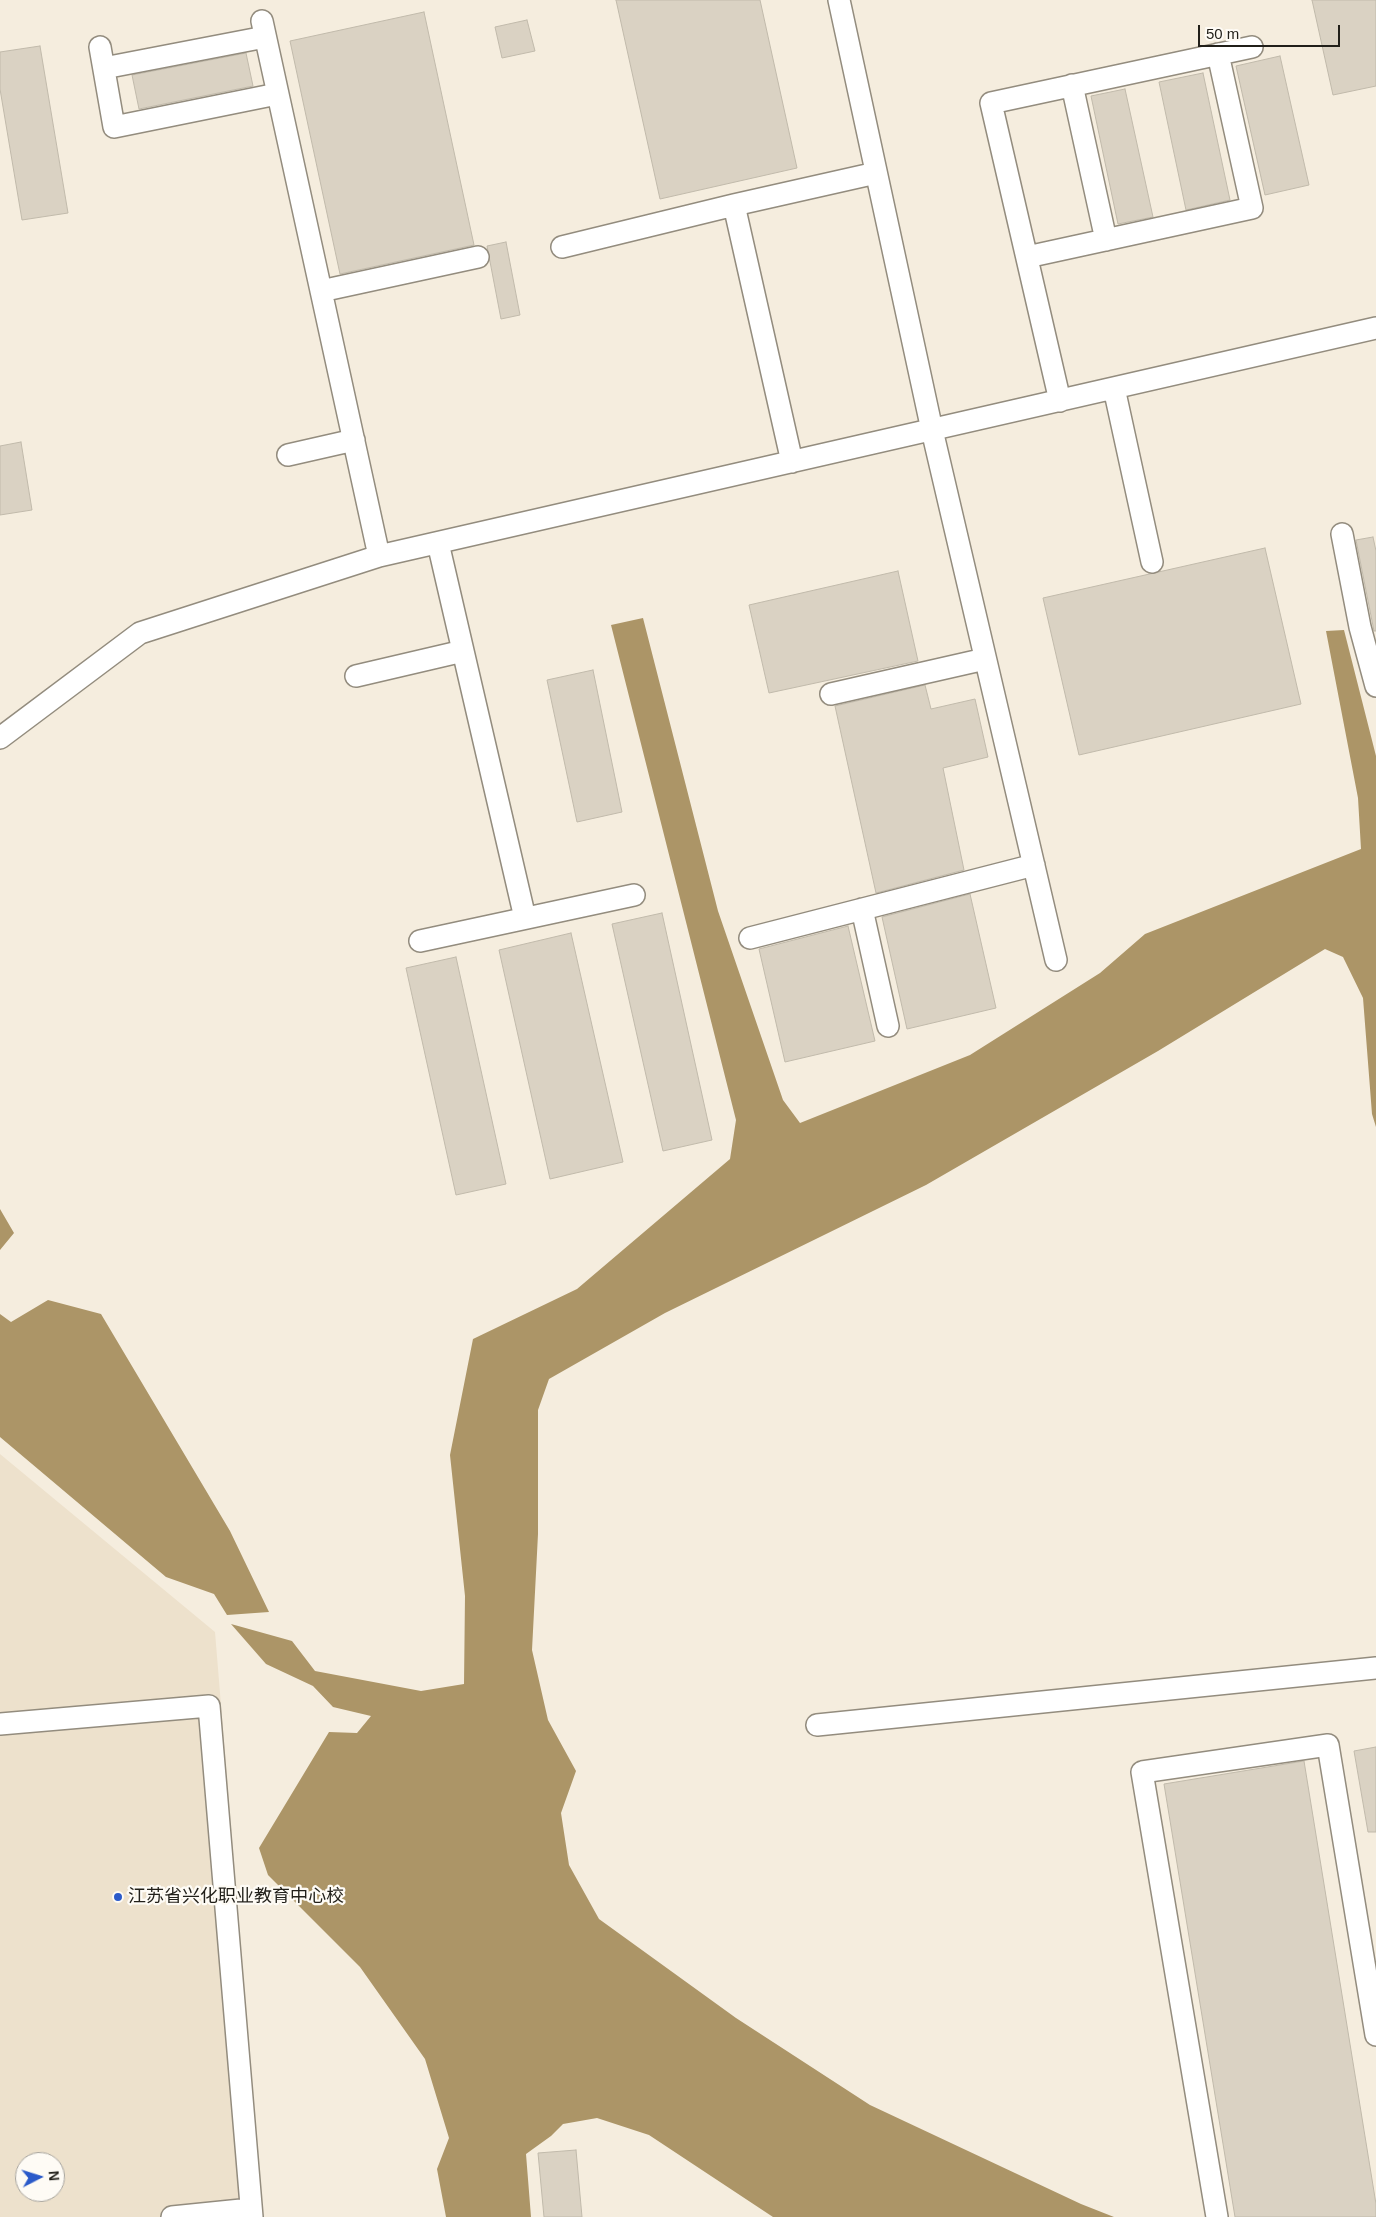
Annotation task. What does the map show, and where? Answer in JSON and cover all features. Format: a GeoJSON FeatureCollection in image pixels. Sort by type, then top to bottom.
{"type":"FeatureCollection","features":[{"type":"Feature","properties":{"kind":"street"},"geometry":{"type":"LineString","coordinates":[[839,0],[932,430],[1056,960]]}},
{"type":"Feature","properties":{"kind":"street"},"geometry":{"type":"LineString","coordinates":[[104,68],[263,29],[379,556]]}},
{"type":"Feature","properties":{"kind":"street"},"geometry":{"type":"LineString","coordinates":[[100,47],[114,128],[278,94]]}},
{"type":"Feature","properties":{"kind":"street"},"geometry":{"type":"LineString","coordinates":[[1060,401],[991,103],[1252,47]]}},
{"type":"Feature","properties":{"kind":"street"},"geometry":{"type":"LineString","coordinates":[[1027,257],[1252,208],[1218,54]]}},
{"type":"Feature","properties":{"kind":"street"},"geometry":{"type":"LineString","coordinates":[[1072,85],[1106,240]]}},
{"type":"Feature","properties":{"kind":"street"},"geometry":{"type":"LineString","coordinates":[[562,248],[734,205],[876,173]]}},
{"type":"Feature","properties":{"kind":"street"},"geometry":{"type":"LineString","coordinates":[[734,205],[792,462]]}},
{"type":"Feature","properties":{"kind":"street"},"geometry":{"type":"LineString","coordinates":[[321,291],[478,257]]}},
{"type":"Feature","properties":{"kind":"street"},"geometry":{"type":"LineString","coordinates":[[0,738],[140,633],[379,556],[1376,328]]}},
{"type":"Feature","properties":{"kind":"street"},"geometry":{"type":"LineString","coordinates":[[1114,388],[1152,562]]}},
{"type":"Feature","properties":{"kind":"street"},"geometry":{"type":"LineString","coordinates":[[288,455],[354,440]]}},
{"type":"Feature","properties":{"kind":"street"},"geometry":{"type":"LineString","coordinates":[[1342,534],[1368,625],[1376,686]]}},
{"type":"Feature","properties":{"kind":"street"},"geometry":{"type":"LineString","coordinates":[[438,543],[525,918]]}},
{"type":"Feature","properties":{"kind":"street"},"geometry":{"type":"LineString","coordinates":[[356,676],[464,651]]}},
{"type":"Feature","properties":{"kind":"street"},"geometry":{"type":"LineString","coordinates":[[831,694],[985,659]]}},
{"type":"Feature","properties":{"kind":"street"},"geometry":{"type":"LineString","coordinates":[[750,938],[1034,865]]}},
{"type":"Feature","properties":{"kind":"street"},"geometry":{"type":"LineString","coordinates":[[420,941],[634,895]]}},
{"type":"Feature","properties":{"kind":"street"},"geometry":{"type":"LineString","coordinates":[[862,909],[888,1026]]}},
{"type":"Feature","properties":{"kind":"street"},"geometry":{"type":"LineString","coordinates":[[817,1725],[1376,1668]]}},
{"type":"Feature","properties":{"kind":"street"},"geometry":{"type":"LineString","coordinates":[[0,1724],[208,1706],[251,2213],[172,2217]]}},
{"type":"Feature","properties":{"kind":"street"},"geometry":{"type":"LineString","coordinates":[[1217,2217],[1142,1772],[1328,1745],[1376,2035]]}},
{"type":"Feature","properties":{"kind":"shaded area"},"geometry":{"type":"Polygon","coordinates":[[[643,618],[718,911],[783,1100],[800,1123],[970,1055],[1100,973],[1145,934],[1361,849],[1358,798],[1326,631],[1344,630],[1376,756],[1376,1127],[1372,1114],[1363,998],[1343,957],[1325,949],[1158,1051],[926,1185],[665,1313],[549,1379],[538,1410],[538,1534],[532,1650],[548,1720],[576,1771],[561,1813],[569,1865],[599,1919],[736,2018],[870,2105],[1081,2204],[1114,2217],[773,2217],[649,2135],[597,2118],[563,2124],[551,2136],[526,2154],[531,2217],[446,2217],[437,2169],[449,2138],[425,2059],[360,1967],[268,1875],[259,1848],[329,1732],[357,1733],[371,1716],[333,1707],[313,1686],[266,1664],[231,1624],[292,1641],[315,1671],[421,1691],[464,1684],[465,1596],[450,1455],[473,1339],[577,1289],[730,1159],[736,1120],[611,625],[643,618]]]}},
{"type":"Feature","properties":{"kind":"shaded area"},"geometry":{"type":"Polygon","coordinates":[[[0,1209],[14,1233],[0,1250],[0,1209]]]}},
{"type":"Feature","properties":{"kind":"shaded area"},"geometry":{"type":"Polygon","coordinates":[[[48,1300],[101,1314],[230,1531],[269,1612],[227,1615],[214,1594],[166,1577],[0,1437],[0,1314],[11,1322],[48,1300]]]}},
{"type":"Feature","properties":{"kind":"shaded area","name":"江苏省兴化职业教育中心校"},"geometry":{"type":"Polygon","coordinates":[[[0,1454],[215,1632],[263,2217],[0,2217],[0,1454]]]}},
{"type":"Feature","properties":{"kind":"building"},"geometry":{"type":"Polygon","coordinates":[[[616,0],[760,0],[797,168],[660,199],[616,0]]]}},
{"type":"Feature","properties":{"kind":"building"},"geometry":{"type":"Polygon","coordinates":[[[1312,0],[1376,0],[1376,86],[1333,95],[1312,0]]]}},
{"type":"Feature","properties":{"kind":"building"},"geometry":{"type":"Polygon","coordinates":[[[424,12],[474,245],[340,274],[290,41],[424,12]]]}},
{"type":"Feature","properties":{"kind":"building"},"geometry":{"type":"Polygon","coordinates":[[[527,20],[535,51],[502,58],[495,27],[527,20]]]}},
{"type":"Feature","properties":{"kind":"building"},"geometry":{"type":"Polygon","coordinates":[[[40,46],[68,213],[22,220],[0,89],[0,52],[40,46]]]}},
{"type":"Feature","properties":{"kind":"building"},"geometry":{"type":"Polygon","coordinates":[[[246,53],[253,86],[139,109],[132,75],[246,53]]]}},
{"type":"Feature","properties":{"kind":"building"},"geometry":{"type":"Polygon","coordinates":[[[1280,56],[1309,185],[1265,195],[1236,66],[1280,56]]]}},
{"type":"Feature","properties":{"kind":"building"},"geometry":{"type":"Polygon","coordinates":[[[1203,73],[1230,200],[1186,210],[1159,82],[1203,73]]]}},
{"type":"Feature","properties":{"kind":"building"},"geometry":{"type":"Polygon","coordinates":[[[1125,89],[1153,217],[1118,224],[1091,96],[1125,89]]]}},
{"type":"Feature","properties":{"kind":"building"},"geometry":{"type":"Polygon","coordinates":[[[506,242],[520,315],[501,319],[487,246],[506,242]]]}},
{"type":"Feature","properties":{"kind":"building"},"geometry":{"type":"Polygon","coordinates":[[[21,442],[32,510],[0,515],[0,446],[21,442]]]}},
{"type":"Feature","properties":{"kind":"building"},"geometry":{"type":"Polygon","coordinates":[[[1373,537],[1376,551],[1376,631],[1374,631],[1356,540],[1373,537]]]}},
{"type":"Feature","properties":{"kind":"building"},"geometry":{"type":"Polygon","coordinates":[[[1265,548],[1301,704],[1079,755],[1043,598],[1265,548]]]}},
{"type":"Feature","properties":{"kind":"building"},"geometry":{"type":"Polygon","coordinates":[[[898,571],[918,661],[769,693],[749,605],[898,571]]]}},
{"type":"Feature","properties":{"kind":"building"},"geometry":{"type":"Polygon","coordinates":[[[593,670],[622,812],[577,822],[547,680],[593,670]]]}},
{"type":"Feature","properties":{"kind":"building"},"geometry":{"type":"Polygon","coordinates":[[[925,685],[931,709],[975,699],[988,757],[943,768],[964,870],[876,893],[835,706],[925,685]]]}},
{"type":"Feature","properties":{"kind":"building"},"geometry":{"type":"Polygon","coordinates":[[[970,894],[996,1008],[907,1029],[882,917],[970,894]]]}},
{"type":"Feature","properties":{"kind":"building"},"geometry":{"type":"Polygon","coordinates":[[[662,913],[712,1140],[663,1151],[612,924],[662,913]]]}},
{"type":"Feature","properties":{"kind":"building"},"geometry":{"type":"Polygon","coordinates":[[[848,926],[875,1041],[785,1062],[759,949],[848,926]]]}},
{"type":"Feature","properties":{"kind":"building"},"geometry":{"type":"Polygon","coordinates":[[[571,933],[623,1162],[550,1179],[499,950],[571,933]]]}},
{"type":"Feature","properties":{"kind":"building"},"geometry":{"type":"Polygon","coordinates":[[[456,957],[506,1184],[456,1195],[406,968],[456,957]]]}},
{"type":"Feature","properties":{"kind":"building"},"geometry":{"type":"Polygon","coordinates":[[[1376,1747],[1376,1832],[1368,1832],[1354,1751],[1376,1747]]]}},
{"type":"Feature","properties":{"kind":"building"},"geometry":{"type":"Polygon","coordinates":[[[1304,1761],[1376,2204],[1376,2217],[1235,2217],[1164,1784],[1304,1761]]]}},
{"type":"Feature","properties":{"kind":"building"},"geometry":{"type":"Polygon","coordinates":[[[576,2150],[582,2217],[544,2217],[538,2153],[576,2150]]]}},
{"type":"Feature","properties":{"kind":"place","name":"江苏省兴化职业教育中心校"},"geometry":{"type":"Point","coordinates":[118,1897]}}]}
